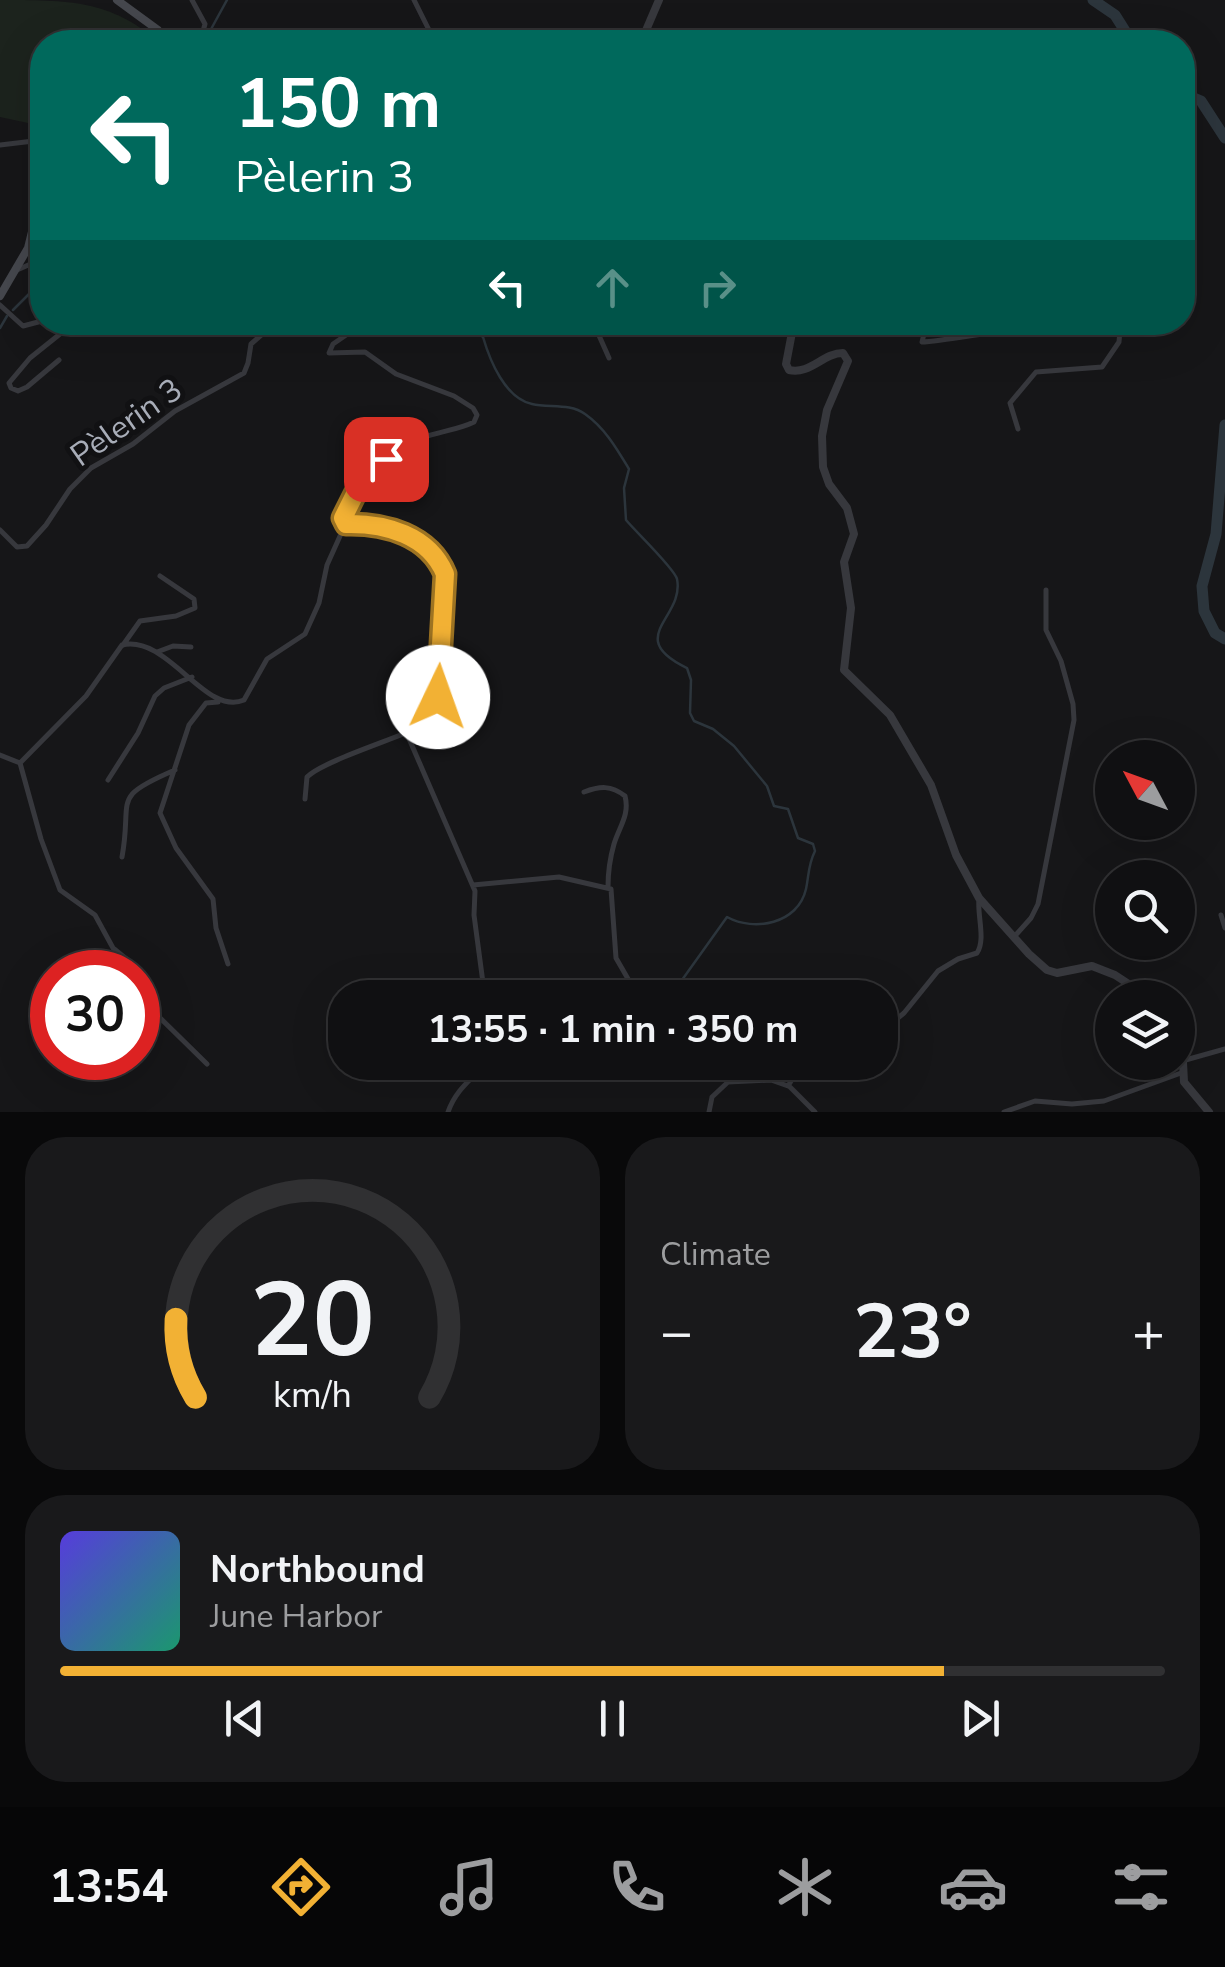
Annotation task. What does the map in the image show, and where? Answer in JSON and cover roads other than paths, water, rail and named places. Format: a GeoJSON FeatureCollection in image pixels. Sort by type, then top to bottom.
{"type":"FeatureCollection","features":[{"type":"Feature","properties":{"kind":"main road"},"geometry":{"type":"LineString","coordinates":[[117,0],[158,30]]}},
{"type":"Feature","properties":{"kind":"main road"},"geometry":{"type":"LineString","coordinates":[[0,296],[30,240]]}},
{"type":"Feature","properties":{"kind":"street"},"geometry":{"type":"LineString","coordinates":[[192,0],[202,17],[204,30]]}},
{"type":"Feature","properties":{"kind":"street"},"geometry":{"type":"LineString","coordinates":[[414,0],[430,30]]}},
{"type":"Feature","properties":{"kind":"street"},"geometry":{"type":"LineString","coordinates":[[646,30],[659,0]]}},
{"type":"Feature","properties":{"kind":"street"},"geometry":{"type":"LineString","coordinates":[[0,145],[30,140]]}},
{"type":"Feature","properties":{"kind":"street"},"geometry":{"type":"LineString","coordinates":[[17,270],[30,265]]}},
{"type":"Feature","properties":{"kind":"street"},"geometry":{"type":"LineString","coordinates":[[0,305],[23,326],[30,325]]}},
{"type":"Feature","properties":{"kind":"street"},"geometry":{"type":"LineString","coordinates":[[59,335],[30,358],[10,383],[12,388],[18,391],[27,387],[59,360]]}},
{"type":"Feature","properties":{"kind":"street","name":"Pèlerin 3"},"geometry":{"type":"LineString","coordinates":[[0,530],[17,547],[26,546],[91,468],[133,444],[175,411],[244,373],[250,344],[261,335]]}},
{"type":"Feature","properties":{"kind":"street"},"geometry":{"type":"LineString","coordinates":[[346,335],[329,353],[365,352],[396,374],[454,396],[473,408],[476,416],[474,422],[425,437],[386,459],[355,494],[343,518],[346,524]]}},
{"type":"Feature","properties":{"kind":"street"},"geometry":{"type":"LineString","coordinates":[[598,335],[610,358]]}},
{"type":"Feature","properties":{"kind":"street"},"geometry":{"type":"LineString","coordinates":[[792,335],[786,364],[789,370],[807,369],[835,353],[843,353],[848,361],[827,410],[822,436],[828,484],[847,508],[854,534],[844,562],[850,608],[844,670],[890,715],[916,758],[978,898],[1048,970],[1058,974],[1092,966],[1123,980]]}},
{"type":"Feature","properties":{"kind":"street"},"geometry":{"type":"LineString","coordinates":[[924,335],[922,342],[979,335]]}},
{"type":"Feature","properties":{"kind":"street"},"geometry":{"type":"LineString","coordinates":[[1018,429],[1010,403],[1036,372],[1102,366],[1120,335]]}},
{"type":"Feature","properties":{"kind":"street"},"geometry":{"type":"LineString","coordinates":[[228,964],[216,928],[211,895],[176,848],[160,813],[188,725],[206,703],[232,704],[244,700],[267,659],[305,634],[319,603],[327,564],[346,524]]}},
{"type":"Feature","properties":{"kind":"street"},"geometry":{"type":"LineString","coordinates":[[305,799],[307,777],[318,768],[406,734],[435,721],[439,715],[445,574],[438,556],[402,532],[346,524]]}},
{"type":"Feature","properties":{"kind":"street"},"geometry":{"type":"LineString","coordinates":[[20,763],[86,696],[140,621],[176,616],[195,608],[194,599],[160,576]]}},
{"type":"Feature","properties":{"kind":"street"},"geometry":{"type":"LineString","coordinates":[[1014,937],[1038,904],[1074,720],[1061,661],[1046,630],[1046,590]]}},
{"type":"Feature","properties":{"kind":"street"},"geometry":{"type":"LineString","coordinates":[[122,645],[133,644],[157,652],[221,702]]}},
{"type":"Feature","properties":{"kind":"street"},"geometry":{"type":"LineString","coordinates":[[157,652],[172,646],[191,647]]}},
{"type":"Feature","properties":{"kind":"street"},"geometry":{"type":"LineString","coordinates":[[108,780],[138,733],[155,696],[164,688],[192,677]]}},
{"type":"Feature","properties":{"kind":"street"},"geometry":{"type":"LineString","coordinates":[[406,734],[473,885],[483,980]]}},
{"type":"Feature","properties":{"kind":"street"},"geometry":{"type":"LineString","coordinates":[[0,754],[20,763]]}},
{"type":"Feature","properties":{"kind":"street"},"geometry":{"type":"LineString","coordinates":[[20,763],[41,840],[60,890],[95,914],[112,948],[141,970],[152,1010],[207,1064]]}},
{"type":"Feature","properties":{"kind":"street"},"geometry":{"type":"LineString","coordinates":[[122,858],[128,797],[144,784],[175,770]]}},
{"type":"Feature","properties":{"kind":"street"},"geometry":{"type":"LineString","coordinates":[[584,792],[599,786],[625,796],[627,812],[614,846],[608,887]]}},
{"type":"Feature","properties":{"kind":"street"},"geometry":{"type":"LineString","coordinates":[[473,885],[558,878],[612,888],[616,958],[629,980]]}},
{"type":"Feature","properties":{"kind":"street"},"geometry":{"type":"LineString","coordinates":[[898,1016],[938,971],[958,958],[977,954],[982,940],[978,898]]}},
{"type":"Feature","properties":{"kind":"street"},"geometry":{"type":"LineString","coordinates":[[1221,915],[1225,928]]}},
{"type":"Feature","properties":{"kind":"street"},"geometry":{"type":"LineString","coordinates":[[1195,1057],[1225,1048]]}},
{"type":"Feature","properties":{"kind":"street"},"geometry":{"type":"LineString","coordinates":[[448,1112],[453,1098],[470,1080]]}},
{"type":"Feature","properties":{"kind":"street"},"geometry":{"type":"LineString","coordinates":[[709,1112],[712,1097],[728,1082],[771,1080],[788,1086],[815,1112]]}},
{"type":"Feature","properties":{"kind":"street"},"geometry":{"type":"LineString","coordinates":[[788,1086],[792,1080]]}},
{"type":"Feature","properties":{"kind":"street"},"geometry":{"type":"LineString","coordinates":[[1004,1112],[1035,1100],[1072,1104],[1104,1101],[1162,1080]]}},
{"type":"Feature","properties":{"kind":"street"},"geometry":{"type":"LineString","coordinates":[[1183,1080],[1209,1112]]}},
{"type":"Feature","properties":{"kind":"waterway"},"geometry":{"type":"LineString","coordinates":[[211,30],[227,0]]}},
{"type":"Feature","properties":{"kind":"waterway"},"geometry":{"type":"LineString","coordinates":[[1093,0],[1115,15],[1124,30]]}},
{"type":"Feature","properties":{"kind":"waterway"},"geometry":{"type":"LineString","coordinates":[[1195,98],[1201,101],[1225,138]]}},
{"type":"Feature","properties":{"kind":"waterway"},"geometry":{"type":"LineString","coordinates":[[13,310],[30,293]]}},
{"type":"Feature","properties":{"kind":"waterway"},"geometry":{"type":"LineString","coordinates":[[0,328],[7,316]]}},
{"type":"Feature","properties":{"kind":"waterway"},"geometry":{"type":"LineString","coordinates":[[480,335],[494,367],[514,394],[532,404],[566,407],[585,414],[615,446],[629,469],[624,488],[626,520],[677,579],[677,593],[658,636],[669,657],[687,668],[691,680],[690,713],[694,721],[713,729],[734,746],[767,786],[774,806],[788,809],[798,838],[813,844],[815,851],[806,889],[794,910],[762,924],[727,917],[682,980]]}},
{"type":"Feature","properties":{"kind":"waterway"},"geometry":{"type":"LineString","coordinates":[[1225,425],[1216,534],[1202,586],[1204,611],[1215,633],[1225,639]]}}]}
